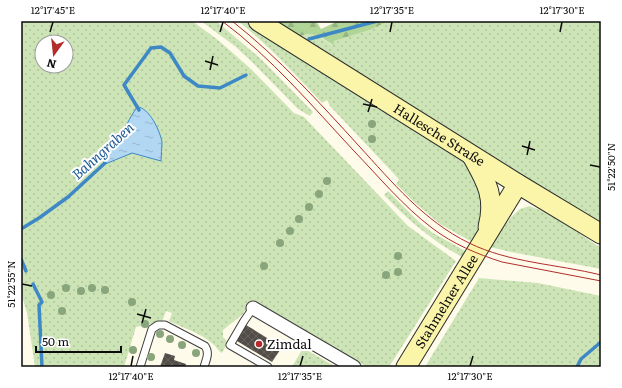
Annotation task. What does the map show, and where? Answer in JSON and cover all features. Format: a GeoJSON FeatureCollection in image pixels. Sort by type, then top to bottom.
{"type":"FeatureCollection","features":[{"type":"Feature","properties":{"kind":"street","name":"Hallesche Straße"},"geometry":{"type":"LineString","coordinates":[[258,21],[518,184],[601,234]]}},
{"type":"Feature","properties":{"kind":"street","name":"Stahmelner Allee"},"geometry":{"type":"LineString","coordinates":[[472,155],[485,180],[490,192],[492,203],[486,236]]}},
{"type":"Feature","properties":{"kind":"street","name":"Stahmelner Allee"},"geometry":{"type":"LineString","coordinates":[[406,367],[518,184]]}},
{"type":"Feature","properties":{"kind":"street"},"geometry":{"type":"LineString","coordinates":[[253,308],[354,367]]}},
{"type":"Feature","properties":{"kind":"lane"},"geometry":{"type":"LineString","coordinates":[[253,308],[244,320],[230,345],[268,367]]}},
{"type":"Feature","properties":{"kind":"lane"},"geometry":{"type":"LineString","coordinates":[[140,367],[152,329],[158,325],[165,325],[205,346],[208,350],[208,354],[204,367]]}},
{"type":"Feature","properties":{"kind":"green space"},"geometry":{"type":"Polygon","coordinates":[[[21,21],[192,21],[218,40],[251,69],[294,113],[304,117],[408,226],[456,261],[389,367],[367,367],[251,301],[243,314],[223,330],[223,337],[228,342],[222,353],[208,340],[169,321],[172,313],[166,311],[162,322],[136,327],[124,367],[35,367],[27,313],[21,293],[21,21]]]}},
{"type":"Feature","properties":{"kind":"green space"},"geometry":{"type":"Polygon","coordinates":[[[201,21],[216,21],[261,59],[313,112],[310,116],[298,109],[236,47],[201,21]]]}},
{"type":"Feature","properties":{"kind":"green space"},"geometry":{"type":"Polygon","coordinates":[[[238,21],[244,21],[444,146],[466,165],[482,182],[483,219],[472,242],[440,224],[414,202],[396,184],[399,180],[396,176],[330,106],[327,100],[322,103],[271,50],[238,21]]]}},
{"type":"Feature","properties":{"kind":"green space"},"geometry":{"type":"Polygon","coordinates":[[[274,21],[316,21],[321,29],[338,21],[389,21],[370,30],[334,41],[333,45],[313,34],[298,37],[274,21]]]}},
{"type":"Feature","properties":{"kind":"green space"},"geometry":{"type":"Polygon","coordinates":[[[389,21],[601,21],[601,225],[298,37],[313,33],[332,45],[334,41],[370,30],[389,21]]]}},
{"type":"Feature","properties":{"kind":"green space"},"geometry":{"type":"Polygon","coordinates":[[[388,191],[419,222],[433,233],[467,252],[464,258],[431,238],[412,222],[384,195],[388,191]]]}},
{"type":"Feature","properties":{"kind":"green space"},"geometry":{"type":"Polygon","coordinates":[[[529,206],[539,209],[557,219],[601,248],[601,269],[490,247],[511,217],[520,209],[529,206]]]}},
{"type":"Feature","properties":{"kind":"green space"},"geometry":{"type":"Polygon","coordinates":[[[479,278],[538,283],[601,296],[601,367],[425,367],[479,278]]]}},
{"type":"Feature","properties":{"kind":"green space"},"geometry":{"type":"Polygon","coordinates":[[[303,348],[336,367],[292,367],[303,348]]]}},
{"type":"Feature","properties":{"kind":"water"},"geometry":{"type":"Polygon","coordinates":[[[137,107],[146,111],[150,115],[159,132],[162,142],[161,161],[132,153],[103,165],[107,152],[137,107]]]}},
{"type":"Feature","properties":{"kind":"building","name":"Zimdal"},"geometry":{"type":"Polygon","coordinates":[[[246,325],[282,347],[272,362],[237,341],[246,325]]]}},
{"type":"Feature","properties":{"kind":"building"},"geometry":{"type":"Polygon","coordinates":[[[165,353],[175,356],[174,360],[186,364],[185,367],[160,367],[165,353]]]}},
{"type":"Feature","properties":{"kind":"waterway","name":"Bahngraben"},"geometry":{"type":"LineString","coordinates":[[309,39],[377,21]]}},
{"type":"Feature","properties":{"kind":"waterway","name":"Bahngraben"},"geometry":{"type":"LineString","coordinates":[[139,110],[124,85],[151,48],[161,47],[170,53],[184,76],[198,86],[220,88],[246,75]]}},
{"type":"Feature","properties":{"kind":"waterway","name":"Bahngraben"},"geometry":{"type":"LineString","coordinates":[[21,229],[68,197],[105,163]]}},
{"type":"Feature","properties":{"kind":"waterway"},"geometry":{"type":"LineString","coordinates":[[21,259],[26,271]]}},
{"type":"Feature","properties":{"kind":"waterway"},"geometry":{"type":"LineString","coordinates":[[33,284],[42,302],[39,305],[42,367]]}},
{"type":"Feature","properties":{"kind":"waterway"},"geometry":{"type":"LineString","coordinates":[[577,367],[581,359],[601,342]]}},
{"type":"Feature","properties":{"kind":"tram line"},"geometry":{"type":"LineString","coordinates":[[222,21],[240,35],[275,67],[401,201],[440,234],[483,256],[502,262],[601,281]]}},
{"type":"Feature","properties":{"kind":"tram line"},"geometry":{"type":"LineString","coordinates":[[232,21],[282,65],[329,113],[396,187],[437,224],[469,243],[501,255],[601,275]]}},
{"type":"Feature","properties":{"kind":"place","name":"Zimdal"},"geometry":{"type":"Point","coordinates":[259,344]}}]}
